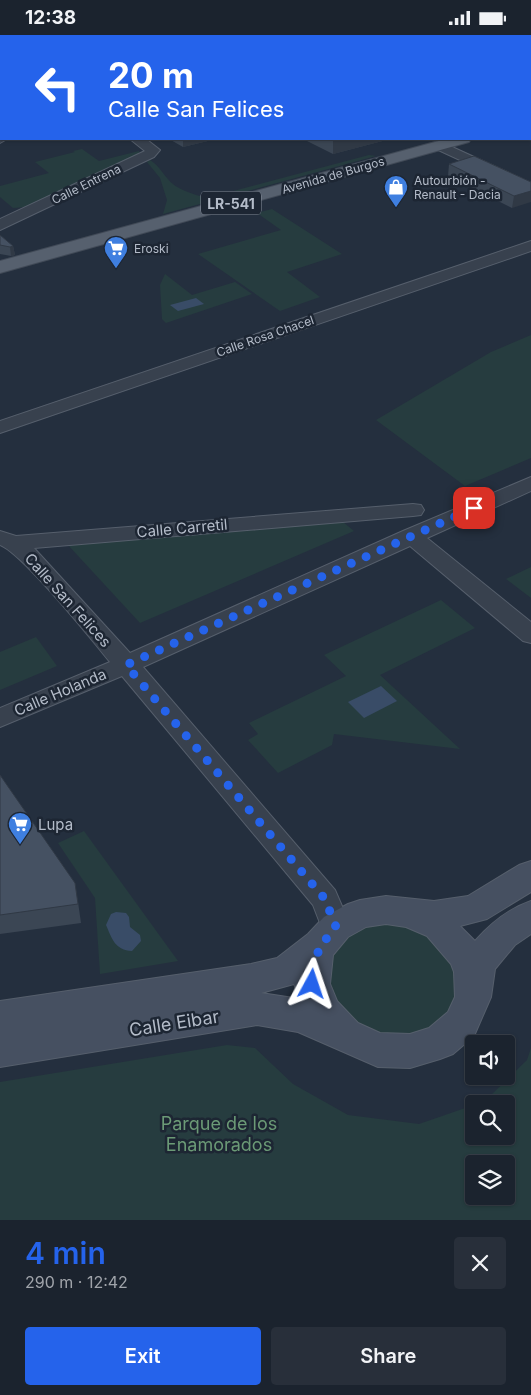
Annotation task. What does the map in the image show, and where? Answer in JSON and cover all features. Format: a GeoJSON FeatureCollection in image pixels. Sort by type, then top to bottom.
{"type":"FeatureCollection","features":[{"type":"Feature","properties":{"kind":"main road","name":"Avenida de Burgos"},"geometry":{"type":"LineString","coordinates":[[0,267],[459,140]]}},
{"type":"Feature","properties":{"kind":"main road"},"geometry":{"type":"LineString","coordinates":[[531,875],[475,909],[434,915],[386,910],[335,921],[314,958],[312,984],[323,1012],[345,1035],[378,1050],[410,1051],[440,1042],[461,1024],[473,997],[478,963],[502,935],[531,916]]}},
{"type":"Feature","properties":{"kind":"main road"},"geometry":{"type":"LineString","coordinates":[[410,913],[439,926],[466,956],[472,972],[473,997]]}},
{"type":"Feature","properties":{"kind":"main road","name":"Calle Eibar"},"geometry":{"type":"LineString","coordinates":[[0,1018],[251,979],[287,971],[335,921]]}},
{"type":"Feature","properties":{"kind":"main road","name":"Calle Eibar"},"geometry":{"type":"LineString","coordinates":[[0,1050],[257,1009],[302,1016],[345,1035]]}},
{"type":"Feature","properties":{"kind":"street","name":"Calle Entrena"},"geometry":{"type":"LineString","coordinates":[[0,225],[148,154],[152,150],[138,140]]}},
{"type":"Feature","properties":{"kind":"street"},"geometry":{"type":"LineString","coordinates":[[439,145],[531,189]]}},
{"type":"Feature","properties":{"kind":"street"},"geometry":{"type":"LineString","coordinates":[[4,207],[17,217]]}},
{"type":"Feature","properties":{"kind":"street","name":"Calle Rosa Chacel"},"geometry":{"type":"LineString","coordinates":[[0,427],[531,246]]}},
{"type":"Feature","properties":{"kind":"street","name":"Calle Holanda"},"geometry":{"type":"LineString","coordinates":[[0,718],[126,665],[531,483]]}},
{"type":"Feature","properties":{"kind":"street","name":"Calle Carretil"},"geometry":{"type":"LineString","coordinates":[[7,541],[413,510]]}},
{"type":"Feature","properties":{"kind":"street"},"geometry":{"type":"LineString","coordinates":[[411,537],[531,635]]}},
{"type":"Feature","properties":{"kind":"street","name":"Calle San Felices"},"geometry":{"type":"LineString","coordinates":[[7,541],[34,561],[126,665],[335,921]]}},
{"type":"Feature","properties":{"kind":"green space"},"geometry":{"type":"Polygon","coordinates":[[[82,149],[99,161],[139,151],[139,154],[27,207],[13,208],[0,197],[0,186],[49,173],[35,162],[82,149]]]}},
{"type":"Feature","properties":{"kind":"green space"},"geometry":{"type":"Polygon","coordinates":[[[369,155],[376,156],[163,214],[167,200],[160,178],[147,162],[150,160],[153,162],[180,189],[207,198],[369,155]]]}},
{"type":"Feature","properties":{"kind":"green space"},"geometry":{"type":"Polygon","coordinates":[[[272,209],[342,254],[287,272],[320,297],[280,311],[198,254],[281,230],[257,213],[272,209]]]}},
{"type":"Feature","properties":{"kind":"green space"},"geometry":{"type":"Polygon","coordinates":[[[165,274],[192,295],[235,282],[252,294],[166,323],[162,319],[160,285],[165,274]]]}},
{"type":"Feature","properties":{"kind":"green space"},"geometry":{"type":"Polygon","coordinates":[[[531,335],[531,458],[465,486],[376,420],[491,352],[531,335]]]}},
{"type":"Feature","properties":{"kind":"green space"},"geometry":{"type":"Polygon","coordinates":[[[343,522],[354,531],[140,623],[68,545],[343,522]]]}},
{"type":"Feature","properties":{"kind":"green space"},"geometry":{"type":"Polygon","coordinates":[[[531,567],[531,598],[506,579],[531,567]]]}},
{"type":"Feature","properties":{"kind":"green space"},"geometry":{"type":"Polygon","coordinates":[[[441,600],[475,628],[380,675],[460,749],[334,734],[332,745],[278,773],[248,740],[258,734],[249,723],[346,676],[324,655],[441,600]]]}},
{"type":"Feature","properties":{"kind":"green space"},"geometry":{"type":"Polygon","coordinates":[[[36,637],[57,666],[0,690],[0,652],[36,637]]]}},
{"type":"Feature","properties":{"kind":"green space"},"geometry":{"type":"Polygon","coordinates":[[[84,831],[178,961],[100,974],[95,898],[58,843],[84,831]]]}},
{"type":"Feature","properties":{"kind":"green space"},"geometry":{"type":"Polygon","coordinates":[[[396,922],[436,937],[460,971],[454,1009],[436,1025],[421,1034],[383,1035],[362,1028],[348,1017],[338,1004],[331,988],[329,972],[332,957],[340,942],[355,930],[365,926],[396,922]]]}},
{"type":"Feature","properties":{"kind":"green space","name":"Parque de los Enamorados"},"geometry":{"type":"Polygon","coordinates":[[[227,1045],[255,1048],[293,1084],[348,1115],[419,1124],[465,1108],[465,1145],[515,1145],[515,1095],[491,1095],[501,1085],[515,1085],[515,1072],[527,1060],[531,1048],[531,1220],[0,1220],[0,1082],[227,1045]]]}},
{"type":"Feature","properties":{"kind":"water"},"geometry":{"type":"Polygon","coordinates":[[[196,298],[204,304],[178,311],[170,305],[196,298]]]}},
{"type":"Feature","properties":{"kind":"water"},"geometry":{"type":"Polygon","coordinates":[[[381,686],[397,701],[364,718],[348,702],[381,686]]]}},
{"type":"Feature","properties":{"kind":"water"},"geometry":{"type":"Polygon","coordinates":[[[116,912],[126,913],[129,917],[130,927],[140,935],[141,941],[132,951],[126,950],[115,943],[106,925],[111,914],[116,912]]]}},
{"type":"Feature","properties":{"kind":"building"},"geometry":{"type":"Polygon","coordinates":[[[474,156],[531,182],[531,191],[514,196],[449,164],[474,156]]]}},
{"type":"Feature","properties":{"kind":"building"},"geometry":{"type":"Polygon","coordinates":[[[0,235],[13,246],[0,245],[0,235]]]}},
{"type":"Feature","properties":{"kind":"building","name":"Lupa"},"geometry":{"type":"Polygon","coordinates":[[[0,775],[75,883],[78,904],[0,915],[0,775]]]}},
{"type":"Feature","properties":{"kind":"place","name":"Autourbión - Renault - Dacia"},"geometry":{"type":"Point","coordinates":[396,208]}},
{"type":"Feature","properties":{"kind":"place","name":"Eroski"},"geometry":{"type":"Point","coordinates":[116,269]}},
{"type":"Feature","properties":{"kind":"place","name":"Lupa"},"geometry":{"type":"Point","coordinates":[20,845]}},
{"type":"Feature","properties":{"kind":"route"},"geometry":{"type":"LineString","coordinates":[[312,984],[314,958],[320,945],[336,927],[325,899],[126,665],[474,508]]}}]}
